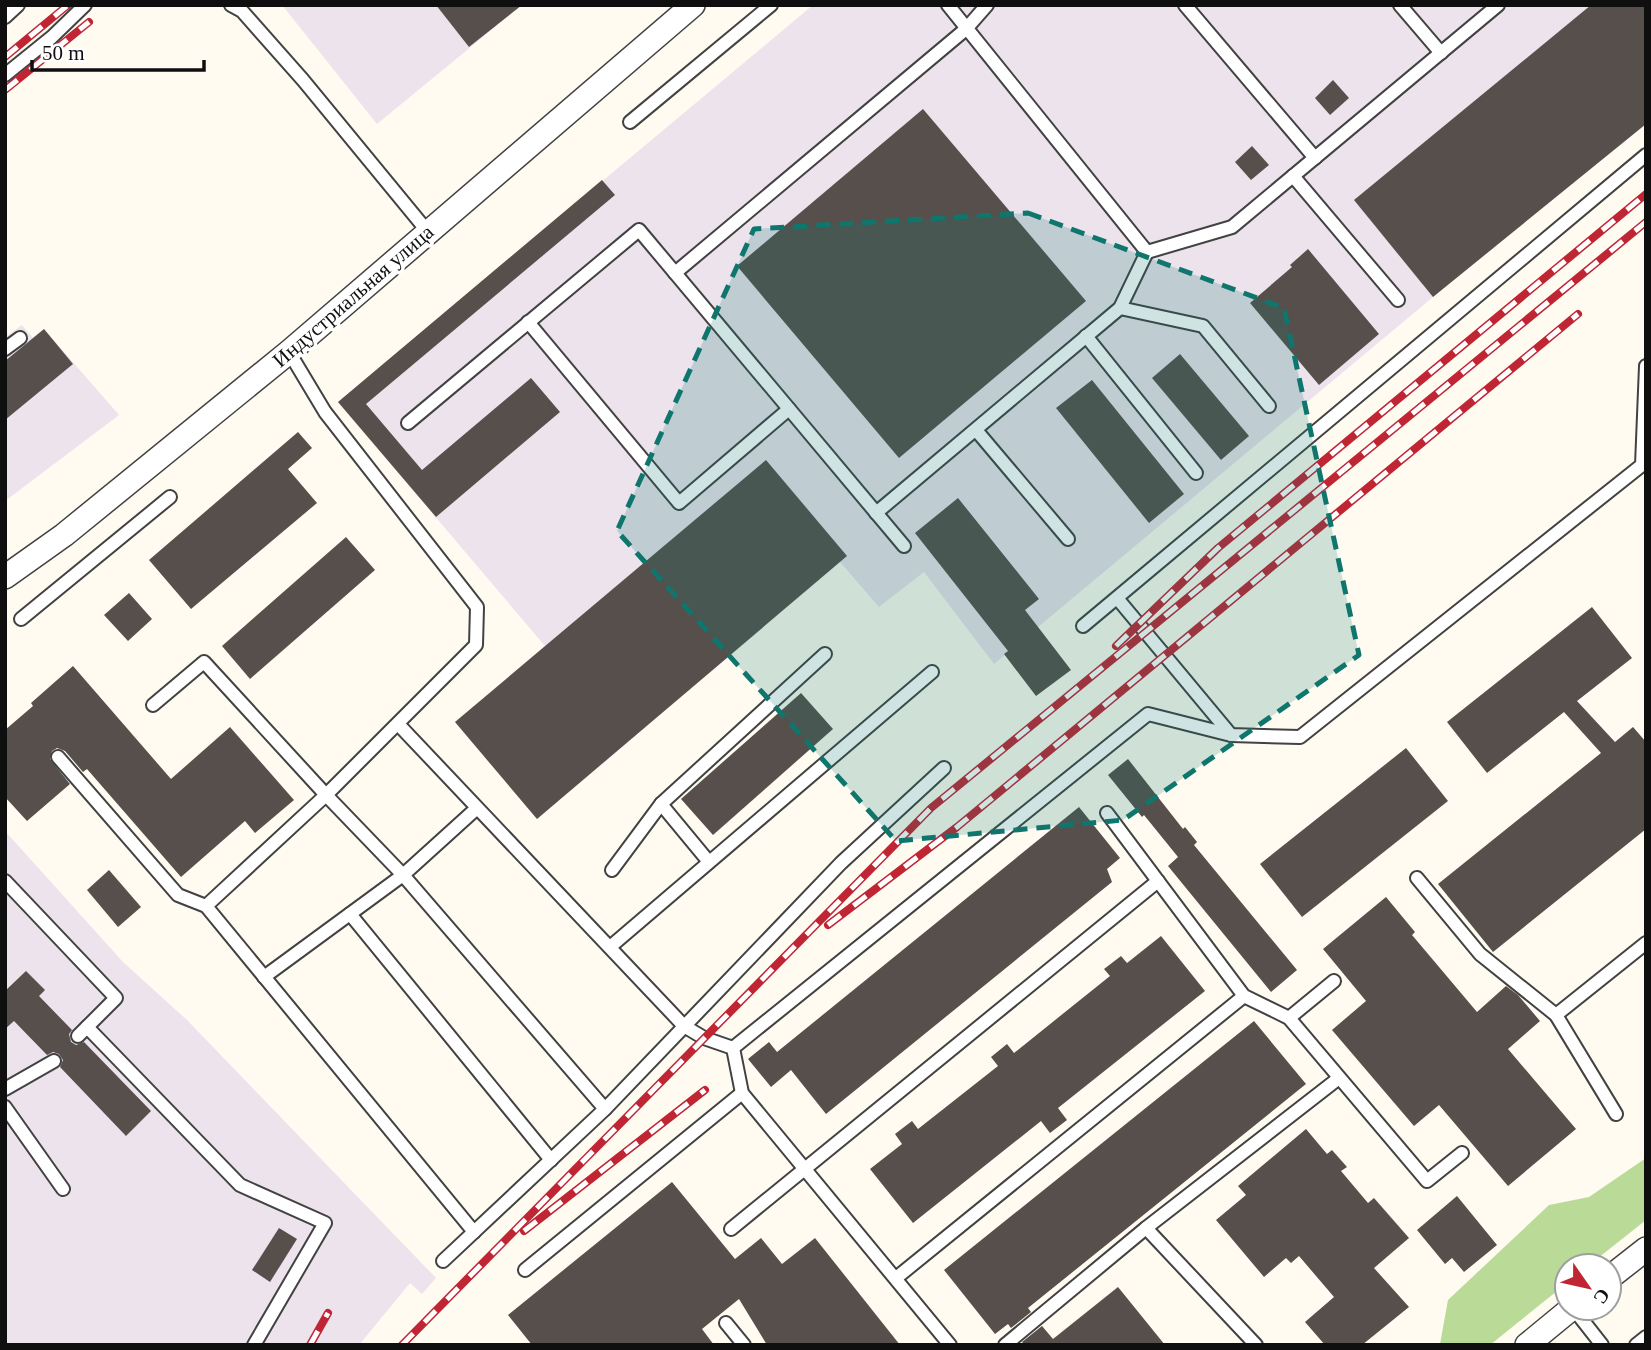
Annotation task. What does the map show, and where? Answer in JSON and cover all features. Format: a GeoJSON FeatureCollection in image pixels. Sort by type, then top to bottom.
{"type":"FeatureCollection","features":[{"type":"Feature","properties":{"kind":"street","name":"Индустриальная улица"},"geometry":{"type":"LineString","coordinates":[[5,577],[64,535],[289,352],[693,5]]}},
{"type":"Feature","properties":{"kind":"street"},"geometry":{"type":"LineString","coordinates":[[1623,1267],[1646,1249]]}},
{"type":"Feature","properties":{"kind":"street"},"geometry":{"type":"LineString","coordinates":[[1527,1345],[1556,1322]]}},
{"type":"Feature","properties":{"kind":"lane"},"geometry":{"type":"LineString","coordinates":[[5,17],[19,5]]}},
{"type":"Feature","properties":{"kind":"lane"},"geometry":{"type":"LineString","coordinates":[[5,75],[52,37],[85,5]]}},
{"type":"Feature","properties":{"kind":"lane"},"geometry":{"type":"LineString","coordinates":[[231,5],[242,11],[303,80],[428,232]]}},
{"type":"Feature","properties":{"kind":"lane"},"geometry":{"type":"LineString","coordinates":[[630,122],[771,5]]}},
{"type":"Feature","properties":{"kind":"lane"},"geometry":{"type":"LineString","coordinates":[[948,5],[1147,252]]}},
{"type":"Feature","properties":{"kind":"lane"},"geometry":{"type":"LineString","coordinates":[[675,272],[966,29],[987,5]]}},
{"type":"Feature","properties":{"kind":"lane"},"geometry":{"type":"LineString","coordinates":[[1185,5],[1315,158]]}},
{"type":"Feature","properties":{"kind":"lane"},"geometry":{"type":"LineString","coordinates":[[1400,5],[1441,53]]}},
{"type":"Feature","properties":{"kind":"lane"},"geometry":{"type":"LineString","coordinates":[[876,513],[1120,308],[1147,252],[1232,227],[1498,5]]}},
{"type":"Feature","properties":{"kind":"lane"},"geometry":{"type":"LineString","coordinates":[[1083,626],[1646,155]]}},
{"type":"Feature","properties":{"kind":"lane"},"geometry":{"type":"LineString","coordinates":[[1293,176],[1398,300]]}},
{"type":"Feature","properties":{"kind":"lane"},"geometry":{"type":"LineString","coordinates":[[408,423],[639,230],[904,547]]}},
{"type":"Feature","properties":{"kind":"lane"},"geometry":{"type":"LineString","coordinates":[[1120,308],[1203,326],[1269,406]]}},
{"type":"Feature","properties":{"kind":"lane"},"geometry":{"type":"LineString","coordinates":[[528,323],[679,503],[789,409]]}},
{"type":"Feature","properties":{"kind":"lane"},"geometry":{"type":"LineString","coordinates":[[1086,336],[1196,473]]}},
{"type":"Feature","properties":{"kind":"lane"},"geometry":{"type":"LineString","coordinates":[[5,349],[20,338]]}},
{"type":"Feature","properties":{"kind":"lane"},"geometry":{"type":"LineString","coordinates":[[206,906],[327,796],[477,645],[477,607],[325,412],[289,352]]}},
{"type":"Feature","properties":{"kind":"lane"},"geometry":{"type":"LineString","coordinates":[[733,1048],[1148,714],[1231,735],[1300,737],[1642,465],[1646,366]]}},
{"type":"Feature","properties":{"kind":"lane"},"geometry":{"type":"LineString","coordinates":[[976,430],[1068,539]]}},
{"type":"Feature","properties":{"kind":"lane"},"geometry":{"type":"LineString","coordinates":[[21,620],[170,497]]}},
{"type":"Feature","properties":{"kind":"lane"},"geometry":{"type":"LineString","coordinates":[[1117,598],[1231,735]]}},
{"type":"Feature","properties":{"kind":"lane"},"geometry":{"type":"LineString","coordinates":[[611,870],[661,804],[825,654]]}},
{"type":"Feature","properties":{"kind":"lane"},"geometry":{"type":"LineString","coordinates":[[153,705],[204,662],[403,874],[605,1109]]}},
{"type":"Feature","properties":{"kind":"lane"},"geometry":{"type":"LineString","coordinates":[[610,947],[932,672]]}},
{"type":"Feature","properties":{"kind":"lane"},"geometry":{"type":"LineString","coordinates":[[398,724],[684,1026],[704,1038],[733,1048]]}},
{"type":"Feature","properties":{"kind":"lane"},"geometry":{"type":"LineString","coordinates":[[58,757],[178,895],[206,906],[474,1232]]}},
{"type":"Feature","properties":{"kind":"lane"},"geometry":{"type":"LineString","coordinates":[[443,1261],[605,1109],[841,863],[944,768]]}},
{"type":"Feature","properties":{"kind":"lane"},"geometry":{"type":"LineString","coordinates":[[661,804],[709,862]]}},
{"type":"Feature","properties":{"kind":"lane"},"geometry":{"type":"LineString","coordinates":[[264,977],[403,874],[477,808]]}},
{"type":"Feature","properties":{"kind":"lane"},"geometry":{"type":"LineString","coordinates":[[1107,813],[1244,996],[1289,1018],[1427,1181],[1462,1153]]}},
{"type":"Feature","properties":{"kind":"lane"},"geometry":{"type":"LineString","coordinates":[[1417,878],[1480,954],[1556,1015],[1616,1114]]}},
{"type":"Feature","properties":{"kind":"lane"},"geometry":{"type":"LineString","coordinates":[[5,881],[116,998],[83,1032],[240,1185],[325,1223],[254,1345]]}},
{"type":"Feature","properties":{"kind":"lane"},"geometry":{"type":"LineString","coordinates":[[731,1230],[1158,881]]}},
{"type":"Feature","properties":{"kind":"lane"},"geometry":{"type":"LineString","coordinates":[[349,914],[551,1160]]}},
{"type":"Feature","properties":{"kind":"lane"},"geometry":{"type":"LineString","coordinates":[[1556,1015],[1646,943]]}},
{"type":"Feature","properties":{"kind":"lane"},"geometry":{"type":"LineString","coordinates":[[1289,1018],[1334,981]]}},
{"type":"Feature","properties":{"kind":"lane"},"geometry":{"type":"LineString","coordinates":[[896,1278],[1244,996]]}},
{"type":"Feature","properties":{"kind":"lane"},"geometry":{"type":"LineString","coordinates":[[733,1048],[743,1093],[950,1345]]}},
{"type":"Feature","properties":{"kind":"lane"},"geometry":{"type":"LineString","coordinates":[[5,1089],[54,1061]]}},
{"type":"Feature","properties":{"kind":"lane"},"geometry":{"type":"LineString","coordinates":[[1005,1345],[1146,1228],[1339,1078]]}},
{"type":"Feature","properties":{"kind":"lane"},"geometry":{"type":"LineString","coordinates":[[525,1270],[743,1093]]}},
{"type":"Feature","properties":{"kind":"lane"},"geometry":{"type":"LineString","coordinates":[[5,1107],[63,1189]]}},
{"type":"Feature","properties":{"kind":"lane"},"geometry":{"type":"LineString","coordinates":[[1146,1228],[1256,1345]]}},
{"type":"Feature","properties":{"kind":"lane"},"geometry":{"type":"LineString","coordinates":[[1584,1322],[1602,1345]]}},
{"type":"Feature","properties":{"kind":"lane"},"geometry":{"type":"LineString","coordinates":[[726,1323],[744,1345]]}},
{"type":"Feature","properties":{"kind":"lane"},"geometry":{"type":"LineString","coordinates":[[1636,1345],[1646,1337]]}},
{"type":"Feature","properties":{"kind":"highlighted area"},"geometry":{"type":"Polygon","coordinates":[[[1028,213],[1284,308],[1359,655],[1123,820],[896,841],[617,531],[754,229],[1028,213]]]}},
{"type":"Feature","properties":{"kind":"shaded area"},"geometry":{"type":"Polygon","coordinates":[[[282,5],[522,5],[377,124],[282,5]]]}},
{"type":"Feature","properties":{"kind":"shaded area"},"geometry":{"type":"Polygon","coordinates":[[[813,5],[1646,5],[1646,124],[1433,297],[994,664],[924,572],[879,607],[840,562],[537,819],[455,722],[545,646],[338,402],[813,5]]]}},
{"type":"Feature","properties":{"kind":"shaded area"},"geometry":{"type":"Polygon","coordinates":[[[22,325],[33,338],[44,329],[119,415],[5,501],[5,337],[22,325]]]}},
{"type":"Feature","properties":{"kind":"shaded area"},"geometry":{"type":"Polygon","coordinates":[[[5,831],[123,962],[187,1020],[436,1278],[422,1294],[410,1283],[359,1345],[5,1345],[5,831]]]}},
{"type":"Feature","properties":{"kind":"green space"},"geometry":{"type":"Polygon","coordinates":[[[1646,1158],[1646,1220],[1606,1252],[1553,1252],[1553,1294],[1490,1345],[1440,1344],[1448,1300],[1549,1205],[1589,1197],[1646,1158]]]}},
{"type":"Feature","properties":{"kind":"building"},"geometry":{"type":"Polygon","coordinates":[[[436,5],[522,5],[469,47],[436,5]]]}},
{"type":"Feature","properties":{"kind":"building"},"geometry":{"type":"Polygon","coordinates":[[[1591,5],[1646,5],[1646,124],[1433,297],[1354,200],[1591,5]]]}},
{"type":"Feature","properties":{"kind":"building"},"geometry":{"type":"Polygon","coordinates":[[[1333,80],[1349,98],[1330,115],[1315,98],[1333,80]]]}},
{"type":"Feature","properties":{"kind":"building"},"geometry":{"type":"Polygon","coordinates":[[[923,109],[1086,301],[899,458],[737,266],[923,109]]]}},
{"type":"Feature","properties":{"kind":"building"},"geometry":{"type":"Polygon","coordinates":[[[1252,146],[1269,165],[1251,180],[1235,162],[1252,146]]]}},
{"type":"Feature","properties":{"kind":"building"},"geometry":{"type":"Polygon","coordinates":[[[602,180],[615,195],[366,404],[422,470],[531,378],[560,412],[436,517],[338,402],[602,180]]]}},
{"type":"Feature","properties":{"kind":"building"},"geometry":{"type":"Polygon","coordinates":[[[1308,249],[1379,334],[1319,385],[1250,303],[1292,267],[1290,265],[1308,249]]]}},
{"type":"Feature","properties":{"kind":"building"},"geometry":{"type":"Polygon","coordinates":[[[44,329],[73,364],[5,420],[5,361],[44,329]]]}},
{"type":"Feature","properties":{"kind":"building"},"geometry":{"type":"Polygon","coordinates":[[[1180,354],[1249,436],[1221,460],[1152,378],[1180,354]]]}},
{"type":"Feature","properties":{"kind":"building"},"geometry":{"type":"Polygon","coordinates":[[[1092,380],[1184,494],[1149,523],[1056,408],[1092,380]]]}},
{"type":"Feature","properties":{"kind":"building"},"geometry":{"type":"Polygon","coordinates":[[[298,432],[312,448],[288,469],[317,503],[191,609],[149,560],[298,432]]]}},
{"type":"Feature","properties":{"kind":"building"},"geometry":{"type":"Polygon","coordinates":[[[766,460],[847,556],[537,819],[455,722],[766,460]]]}},
{"type":"Feature","properties":{"kind":"building"},"geometry":{"type":"Polygon","coordinates":[[[958,498],[1039,599],[1025,610],[1071,670],[1036,696],[1004,654],[1008,651],[915,533],[958,498]]]}},
{"type":"Feature","properties":{"kind":"building"},"geometry":{"type":"Polygon","coordinates":[[[346,537],[375,570],[250,679],[222,646],[346,537]]]}},
{"type":"Feature","properties":{"kind":"building"},"geometry":{"type":"Polygon","coordinates":[[[129,593],[152,619],[128,641],[104,615],[129,593]]]}},
{"type":"Feature","properties":{"kind":"building"},"geometry":{"type":"Polygon","coordinates":[[[1592,607],[1632,658],[1577,701],[1615,742],[1633,727],[1646,742],[1646,829],[1493,952],[1438,884],[1601,753],[1564,712],[1487,773],[1447,722],[1592,607]]]}},
{"type":"Feature","properties":{"kind":"building"},"geometry":{"type":"Polygon","coordinates":[[[73,666],[171,779],[230,727],[294,800],[255,833],[245,821],[181,877],[87,769],[83,772],[65,751],[57,748],[52,751],[50,759],[70,784],[27,821],[5,797],[5,730],[73,666]]]}},
{"type":"Feature","properties":{"kind":"building"},"geometry":{"type":"Polygon","coordinates":[[[801,693],[833,729],[713,835],[681,799],[801,693]]]}},
{"type":"Feature","properties":{"kind":"building"},"geometry":{"type":"Polygon","coordinates":[[[1406,748],[1448,801],[1302,917],[1260,864],[1406,748]]]}},
{"type":"Feature","properties":{"kind":"building"},"geometry":{"type":"Polygon","coordinates":[[[1128,759],[1183,829],[1185,827],[1197,842],[1194,845],[1297,970],[1271,992],[1168,866],[1178,857],[1108,775],[1128,759]]]}},
{"type":"Feature","properties":{"kind":"building"},"geometry":{"type":"Polygon","coordinates":[[[1079,807],[1120,858],[1107,869],[1112,882],[826,1114],[791,1070],[771,1087],[748,1059],[769,1042],[777,1052],[1079,807]]]}},
{"type":"Feature","properties":{"kind":"building"},"geometry":{"type":"Polygon","coordinates":[[[109,870],[141,907],[118,927],[87,890],[109,870]]]}},
{"type":"Feature","properties":{"kind":"building"},"geometry":{"type":"Polygon","coordinates":[[[1386,897],[1415,932],[1412,935],[1477,1012],[1506,986],[1518,995],[1540,1021],[1508,1049],[1576,1129],[1508,1186],[1439,1105],[1414,1126],[1332,1030],[1366,1001],[1323,949],[1386,897]]]}},
{"type":"Feature","properties":{"kind":"building"},"geometry":{"type":"Polygon","coordinates":[[[1161,936],[1205,991],[1058,1108],[1067,1120],[1050,1133],[1041,1121],[913,1223],[870,1169],[902,1144],[895,1134],[912,1121],[918,1129],[998,1066],[991,1057],[1007,1044],[1014,1053],[1110,976],[1104,969],[1121,956],[1127,963],[1161,936]]]}},
{"type":"Feature","properties":{"kind":"building"},"geometry":{"type":"Polygon","coordinates":[[[26,971],[45,990],[39,996],[72,1030],[69,1034],[71,1042],[76,1045],[84,1042],[151,1111],[126,1136],[60,1067],[63,1060],[59,1054],[53,1052],[47,1055],[14,1021],[5,1029],[5,991],[26,971]]]}},
{"type":"Feature","properties":{"kind":"building"},"geometry":{"type":"Polygon","coordinates":[[[1254,1021],[1306,1084],[1028,1308],[1031,1312],[1011,1328],[1008,1324],[995,1334],[944,1270],[1254,1021]]]}},
{"type":"Feature","properties":{"kind":"building"},"geometry":{"type":"Polygon","coordinates":[[[1306,1129],[1327,1154],[1332,1150],[1347,1167],[1341,1171],[1368,1203],[1374,1198],[1409,1238],[1374,1268],[1409,1307],[1362,1345],[1325,1345],[1305,1322],[1334,1297],[1299,1256],[1291,1263],[1286,1258],[1264,1277],[1216,1220],[1246,1195],[1238,1186],[1306,1129]]]}},
{"type":"Feature","properties":{"kind":"building"},"geometry":{"type":"Polygon","coordinates":[[[672,1182],[735,1259],[761,1238],[782,1264],[815,1238],[900,1345],[767,1345],[739,1299],[702,1329],[714,1345],[532,1345],[508,1315],[672,1182]]]}},
{"type":"Feature","properties":{"kind":"building"},"geometry":{"type":"Polygon","coordinates":[[[1457,1196],[1497,1245],[1464,1272],[1452,1258],[1445,1264],[1417,1230],[1457,1196]]]}},
{"type":"Feature","properties":{"kind":"building"},"geometry":{"type":"Polygon","coordinates":[[[279,1228],[297,1239],[270,1282],[252,1270],[279,1228]]]}},
{"type":"Feature","properties":{"kind":"building"},"geometry":{"type":"Polygon","coordinates":[[[1118,1287],[1165,1345],[1025,1345],[1022,1342],[1042,1326],[1053,1339],[1118,1287]]]}},
{"type":"Feature","properties":{"kind":"railway"},"geometry":{"type":"LineString","coordinates":[[5,57],[68,5]]}},
{"type":"Feature","properties":{"kind":"railway"},"geometry":{"type":"LineString","coordinates":[[5,90],[89,22]]}},
{"type":"Feature","properties":{"kind":"railway"},"geometry":{"type":"LineString","coordinates":[[1116,646],[1218,548],[1646,194]]}},
{"type":"Feature","properties":{"kind":"railway"},"geometry":{"type":"LineString","coordinates":[[402,1345],[931,808],[1646,222]]}},
{"type":"Feature","properties":{"kind":"railway"},"geometry":{"type":"LineString","coordinates":[[828,925],[957,827],[1578,314]]}},
{"type":"Feature","properties":{"kind":"railway"},"geometry":{"type":"LineString","coordinates":[[524,1231],[705,1090]]}},
{"type":"Feature","properties":{"kind":"railway"},"geometry":{"type":"LineString","coordinates":[[310,1345],[328,1313]]}}]}
